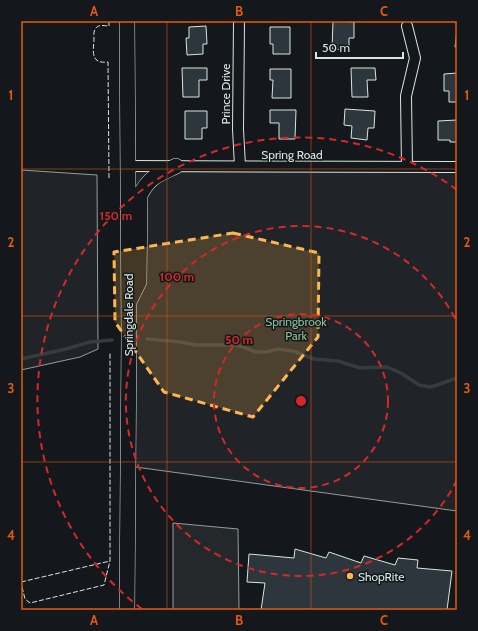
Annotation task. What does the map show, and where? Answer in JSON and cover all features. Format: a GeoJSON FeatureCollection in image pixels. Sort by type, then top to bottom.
{"type":"FeatureCollection","features":[{"type":"Feature","properties":{"kind":"main road","name":"Springdale Road"},"geometry":{"type":"LineString","coordinates":[[127,21],[127,610]]}},
{"type":"Feature","properties":{"kind":"main road"},"geometry":{"type":"LineString","coordinates":[[128,303],[139,282],[140,195],[146,184],[155,176],[176,166]]}},
{"type":"Feature","properties":{"kind":"street","name":"Prince Drive"},"geometry":{"type":"LineString","coordinates":[[238,21],[238,129],[240,166]]}},
{"type":"Feature","properties":{"kind":"street"},"geometry":{"type":"LineString","coordinates":[[406,26],[415,58],[406,96],[407,167]]}},
{"type":"Feature","properties":{"kind":"street","name":"Spring Road"},"geometry":{"type":"LineString","coordinates":[[128,166],[457,168]]}},
{"type":"Feature","properties":{"kind":"highlighted area"},"geometry":{"type":"Polygon","coordinates":[[[233,233],[319,253],[318,337],[253,417],[164,392],[115,322],[114,252],[233,233]]]}},
{"type":"Feature","properties":{"kind":"green space","name":"Springbrook Park"},"geometry":{"type":"Polygon","coordinates":[[[128,166],[457,167],[457,511],[128,466],[128,166]]]}},
{"type":"Feature","properties":{"kind":"green space"},"geometry":{"type":"Polygon","coordinates":[[[21,170],[97,175],[98,349],[80,357],[21,370],[21,170]]]}},
{"type":"Feature","properties":{"kind":"shaded area"},"geometry":{"type":"Polygon","coordinates":[[[173,523],[238,529],[239,610],[173,610],[173,523]]]}},
{"type":"Feature","properties":{"kind":"building"},"geometry":{"type":"Polygon","coordinates":[[[333,21],[354,22],[354,38],[349,38],[349,50],[332,49],[333,21]]]}},
{"type":"Feature","properties":{"kind":"building"},"geometry":{"type":"Polygon","coordinates":[[[206,26],[207,44],[203,44],[203,54],[187,55],[186,38],[189,38],[189,27],[206,26]]]}},
{"type":"Feature","properties":{"kind":"building"},"geometry":{"type":"Polygon","coordinates":[[[270,27],[290,27],[290,54],[273,54],[273,44],[270,44],[270,27]]]}},
{"type":"Feature","properties":{"kind":"building"},"geometry":{"type":"Polygon","coordinates":[[[457,30],[457,47],[455,47],[457,30]]]}},
{"type":"Feature","properties":{"kind":"building"},"geometry":{"type":"Polygon","coordinates":[[[182,68],[207,68],[207,80],[199,80],[199,97],[183,97],[182,68]]]}},
{"type":"Feature","properties":{"kind":"building"},"geometry":{"type":"Polygon","coordinates":[[[351,68],[375,68],[376,80],[367,80],[368,97],[352,97],[351,68]]]}},
{"type":"Feature","properties":{"kind":"building"},"geometry":{"type":"Polygon","coordinates":[[[270,69],[291,69],[291,98],[272,98],[273,80],[270,80],[270,69]]]}},
{"type":"Feature","properties":{"kind":"building"},"geometry":{"type":"Polygon","coordinates":[[[457,73],[457,102],[449,102],[449,91],[444,91],[444,74],[457,73]]]}},
{"type":"Feature","properties":{"kind":"building"},"geometry":{"type":"Polygon","coordinates":[[[345,109],[375,111],[374,128],[368,128],[367,140],[351,138],[352,126],[344,125],[345,109]]]}},
{"type":"Feature","properties":{"kind":"building"},"geometry":{"type":"Polygon","coordinates":[[[270,110],[296,110],[295,139],[279,139],[279,123],[270,123],[270,110]]]}},
{"type":"Feature","properties":{"kind":"building"},"geometry":{"type":"Polygon","coordinates":[[[185,111],[207,111],[207,128],[202,128],[202,139],[185,139],[185,111]]]}},
{"type":"Feature","properties":{"kind":"building"},"geometry":{"type":"Polygon","coordinates":[[[457,120],[457,142],[450,142],[450,140],[438,140],[438,121],[457,120]]]}},
{"type":"Feature","properties":{"kind":"building","name":"ShopRite"},"geometry":{"type":"Polygon","coordinates":[[[295,549],[326,558],[329,552],[361,563],[364,556],[395,565],[398,558],[418,560],[417,568],[452,571],[447,610],[261,610],[265,583],[247,582],[249,554],[294,558],[295,549]]]}},
{"type":"Feature","properties":{"kind":"waterway"},"geometry":{"type":"LineString","coordinates":[[147,339],[196,345],[234,345],[256,352],[266,352],[278,349],[293,351],[314,359],[338,361],[360,368],[387,367],[401,373],[419,385],[430,387],[457,378]]}},
{"type":"Feature","properties":{"kind":"waterway"},"geometry":{"type":"LineString","coordinates":[[21,359],[90,342],[112,340]]}},
{"type":"Feature","properties":{"kind":"fence"},"geometry":{"type":"LineString","coordinates":[[109,21],[109,26],[100,26],[95,29],[93,49],[94,57],[98,61],[108,62],[109,179]]}},
{"type":"Feature","properties":{"kind":"fence"},"geometry":{"type":"LineString","coordinates":[[22,587],[25,599],[30,603],[104,585],[110,561],[110,353]]}},
{"type":"Feature","properties":{"kind":"fence"},"geometry":{"type":"LineString","coordinates":[[21,582],[110,561]]}},
{"type":"Feature","properties":{"kind":"place","name":"ShopRite"},"geometry":{"type":"Point","coordinates":[350,576]}}]}
